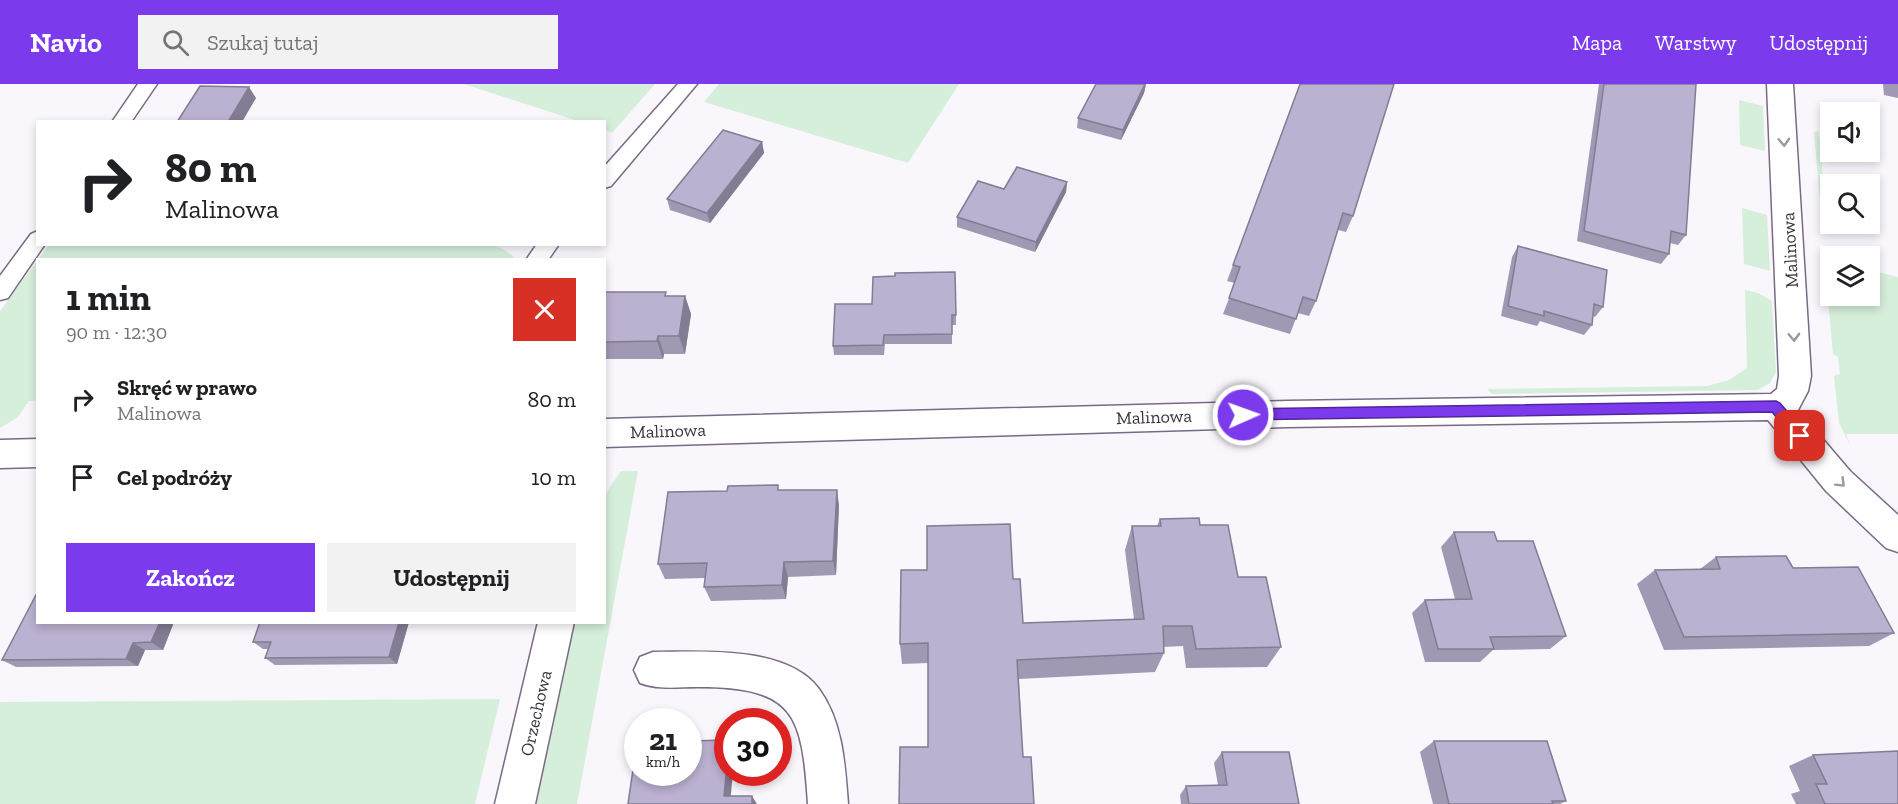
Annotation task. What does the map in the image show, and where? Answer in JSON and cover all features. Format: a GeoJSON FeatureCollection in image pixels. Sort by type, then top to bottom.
{"type":"FeatureCollection","features":[{"type":"Feature","properties":{"kind":"street","name":"Malinowa"},"geometry":{"type":"LineString","coordinates":[[606,433],[1287,414],[1776,407],[1787,402],[1794,391],[1795,376],[1780,84]]}},
{"type":"Feature","properties":{"kind":"street"},"geometry":{"type":"LineString","coordinates":[[1776,407],[1838,481],[1898,537]]}},
{"type":"Feature","properties":{"kind":"street"},"geometry":{"type":"LineString","coordinates":[[0,454],[36,453]]}},
{"type":"Feature","properties":{"kind":"street","name":"Orzechowa"},"geometry":{"type":"LineString","coordinates":[[515,804],[556,624]]}},
{"type":"Feature","properties":{"kind":"street"},"geometry":{"type":"LineString","coordinates":[[653,670],[742,671],[772,678],[801,694],[816,722],[824,761],[828,804]]}},
{"type":"Feature","properties":{"kind":"lane"},"geometry":{"type":"LineString","coordinates":[[122,120],[148,84]]}},
{"type":"Feature","properties":{"kind":"lane"},"geometry":{"type":"LineString","coordinates":[[606,178],[688,84]]}},
{"type":"Feature","properties":{"kind":"lane"},"geometry":{"type":"LineString","coordinates":[[0,292],[36,242]]}},
{"type":"Feature","properties":{"kind":"lane"},"geometry":{"type":"LineString","coordinates":[[538,258],[547,246]]}},
{"type":"Feature","properties":{"kind":"green space"},"geometry":{"type":"Polygon","coordinates":[[[464,84],[655,84],[612,133],[606,130],[606,120],[575,120],[464,84]]]}},
{"type":"Feature","properties":{"kind":"green space"},"geometry":{"type":"Polygon","coordinates":[[[719,84],[959,84],[908,163],[704,102],[719,84]]]}},
{"type":"Feature","properties":{"kind":"green space"},"geometry":{"type":"Polygon","coordinates":[[[1739,100],[1763,106],[1765,151],[1740,145],[1739,100]]]}},
{"type":"Feature","properties":{"kind":"green space"},"geometry":{"type":"Polygon","coordinates":[[[1818,131],[1820,142],[1823,174],[1820,174],[1820,201],[1814,132],[1818,131]]]}},
{"type":"Feature","properties":{"kind":"green space"},"geometry":{"type":"Polygon","coordinates":[[[1742,208],[1767,215],[1770,271],[1744,264],[1742,208]]]}},
{"type":"Feature","properties":{"kind":"green space"},"geometry":{"type":"Polygon","coordinates":[[[48,246],[496,246],[514,257],[513,258],[39,258],[48,246]]]}},
{"type":"Feature","properties":{"kind":"green space"},"geometry":{"type":"Polygon","coordinates":[[[36,262],[36,401],[29,401],[17,418],[0,428],[0,311],[36,262]]]}},
{"type":"Feature","properties":{"kind":"green space"},"geometry":{"type":"Polygon","coordinates":[[[1880,273],[1898,277],[1898,434],[1846,434],[1851,447],[1839,423],[1834,376],[1840,374],[1838,357],[1833,354],[1829,306],[1880,306],[1880,273]]]}},
{"type":"Feature","properties":{"kind":"green space"},"geometry":{"type":"Polygon","coordinates":[[[1745,290],[1758,293],[1772,301],[1776,372],[1770,383],[1758,390],[1492,394],[1487,389],[1707,386],[1729,380],[1747,368],[1745,290]]]}},
{"type":"Feature","properties":{"kind":"green space"},"geometry":{"type":"Polygon","coordinates":[[[621,471],[638,471],[577,804],[532,804],[573,624],[606,624],[606,493],[621,471]]]}},
{"type":"Feature","properties":{"kind":"green space"},"geometry":{"type":"Polygon","coordinates":[[[500,699],[475,804],[0,804],[0,702],[500,699]]]}},
{"type":"Feature","properties":{"kind":"building"},"geometry":{"type":"Polygon","coordinates":[[[1096,84],[1145,84],[1123,130],[1078,118],[1096,84]]]}},
{"type":"Feature","properties":{"kind":"building"},"geometry":{"type":"Polygon","coordinates":[[[1300,84],[1394,84],[1353,216],[1343,213],[1316,301],[1303,297],[1296,319],[1229,298],[1240,267],[1233,265],[1300,84]]]}},
{"type":"Feature","properties":{"kind":"building"},"geometry":{"type":"Polygon","coordinates":[[[1604,84],[1696,84],[1686,235],[1671,231],[1669,254],[1584,231],[1604,84]]]}},
{"type":"Feature","properties":{"kind":"building"},"geometry":{"type":"Polygon","coordinates":[[[200,86],[249,87],[229,120],[178,120],[200,86]]]}},
{"type":"Feature","properties":{"kind":"building"},"geometry":{"type":"Polygon","coordinates":[[[723,130],[762,142],[707,213],[667,199],[723,130]]]}},
{"type":"Feature","properties":{"kind":"building"},"geometry":{"type":"Polygon","coordinates":[[[1017,167],[1067,182],[1036,242],[957,217],[978,181],[1004,189],[1017,167]]]}},
{"type":"Feature","properties":{"kind":"building"},"geometry":{"type":"Polygon","coordinates":[[[1518,246],[1607,270],[1603,307],[1594,304],[1592,325],[1544,311],[1544,316],[1508,306],[1518,246]]]}},
{"type":"Feature","properties":{"kind":"building"},"geometry":{"type":"Polygon","coordinates":[[[955,272],[956,315],[952,315],[952,334],[884,335],[883,345],[833,346],[835,304],[872,304],[873,277],[895,276],[895,273],[955,272]]]}},
{"type":"Feature","properties":{"kind":"building"},"geometry":{"type":"Polygon","coordinates":[[[606,292],[666,292],[665,296],[685,296],[679,336],[658,336],[657,341],[606,342],[606,292]]]}},
{"type":"Feature","properties":{"kind":"building"},"geometry":{"type":"Polygon","coordinates":[[[778,485],[778,490],[837,490],[833,561],[784,562],[782,585],[704,587],[707,563],[658,564],[668,492],[727,491],[728,486],[778,485]]]}},
{"type":"Feature","properties":{"kind":"building"},"geometry":{"type":"Polygon","coordinates":[[[1199,518],[1200,525],[1228,525],[1238,577],[1266,577],[1281,647],[1196,649],[1192,626],[1163,626],[1164,653],[1017,660],[1023,757],[1031,757],[1034,804],[899,804],[900,747],[928,747],[928,643],[900,644],[901,570],[927,570],[927,526],[1010,524],[1013,579],[1020,579],[1023,623],[1144,619],[1132,526],[1161,526],[1160,519],[1199,518]]]}},
{"type":"Feature","properties":{"kind":"building"},"geometry":{"type":"Polygon","coordinates":[[[1454,532],[1494,532],[1497,541],[1533,541],[1566,636],[1490,637],[1494,649],[1438,649],[1425,600],[1472,599],[1454,532]]]}},
{"type":"Feature","properties":{"kind":"building"},"geometry":{"type":"Polygon","coordinates":[[[1786,556],[1793,568],[1858,567],[1894,633],[1684,637],[1655,570],[1720,569],[1716,557],[1786,556]]]}},
{"type":"Feature","properties":{"kind":"building"},"geometry":{"type":"Polygon","coordinates":[[[36,595],[36,624],[159,624],[151,642],[133,643],[126,659],[2,660],[36,595]]]}},
{"type":"Feature","properties":{"kind":"building"},"geometry":{"type":"Polygon","coordinates":[[[259,624],[398,624],[389,657],[265,658],[271,642],[253,642],[259,624]]]}},
{"type":"Feature","properties":{"kind":"building"},"geometry":{"type":"Polygon","coordinates":[[[714,740],[714,786],[725,786],[724,796],[752,796],[752,804],[628,804],[631,786],[702,786],[702,741],[714,740]]]}},
{"type":"Feature","properties":{"kind":"building"},"geometry":{"type":"Polygon","coordinates":[[[1434,741],[1547,741],[1566,801],[1552,801],[1553,804],[1449,804],[1434,741]]]}},
{"type":"Feature","properties":{"kind":"building"},"geometry":{"type":"Polygon","coordinates":[[[1898,751],[1898,804],[1825,804],[1816,784],[1827,784],[1813,755],[1898,751]]]}},
{"type":"Feature","properties":{"kind":"building"},"geometry":{"type":"Polygon","coordinates":[[[1222,752],[1289,752],[1299,804],[1189,804],[1186,786],[1227,785],[1222,752]]]}},
{"type":"Feature","properties":{"kind":"route"},"geometry":{"type":"LineString","coordinates":[[1243,415],[1776,407],[1800,436]]}}]}
